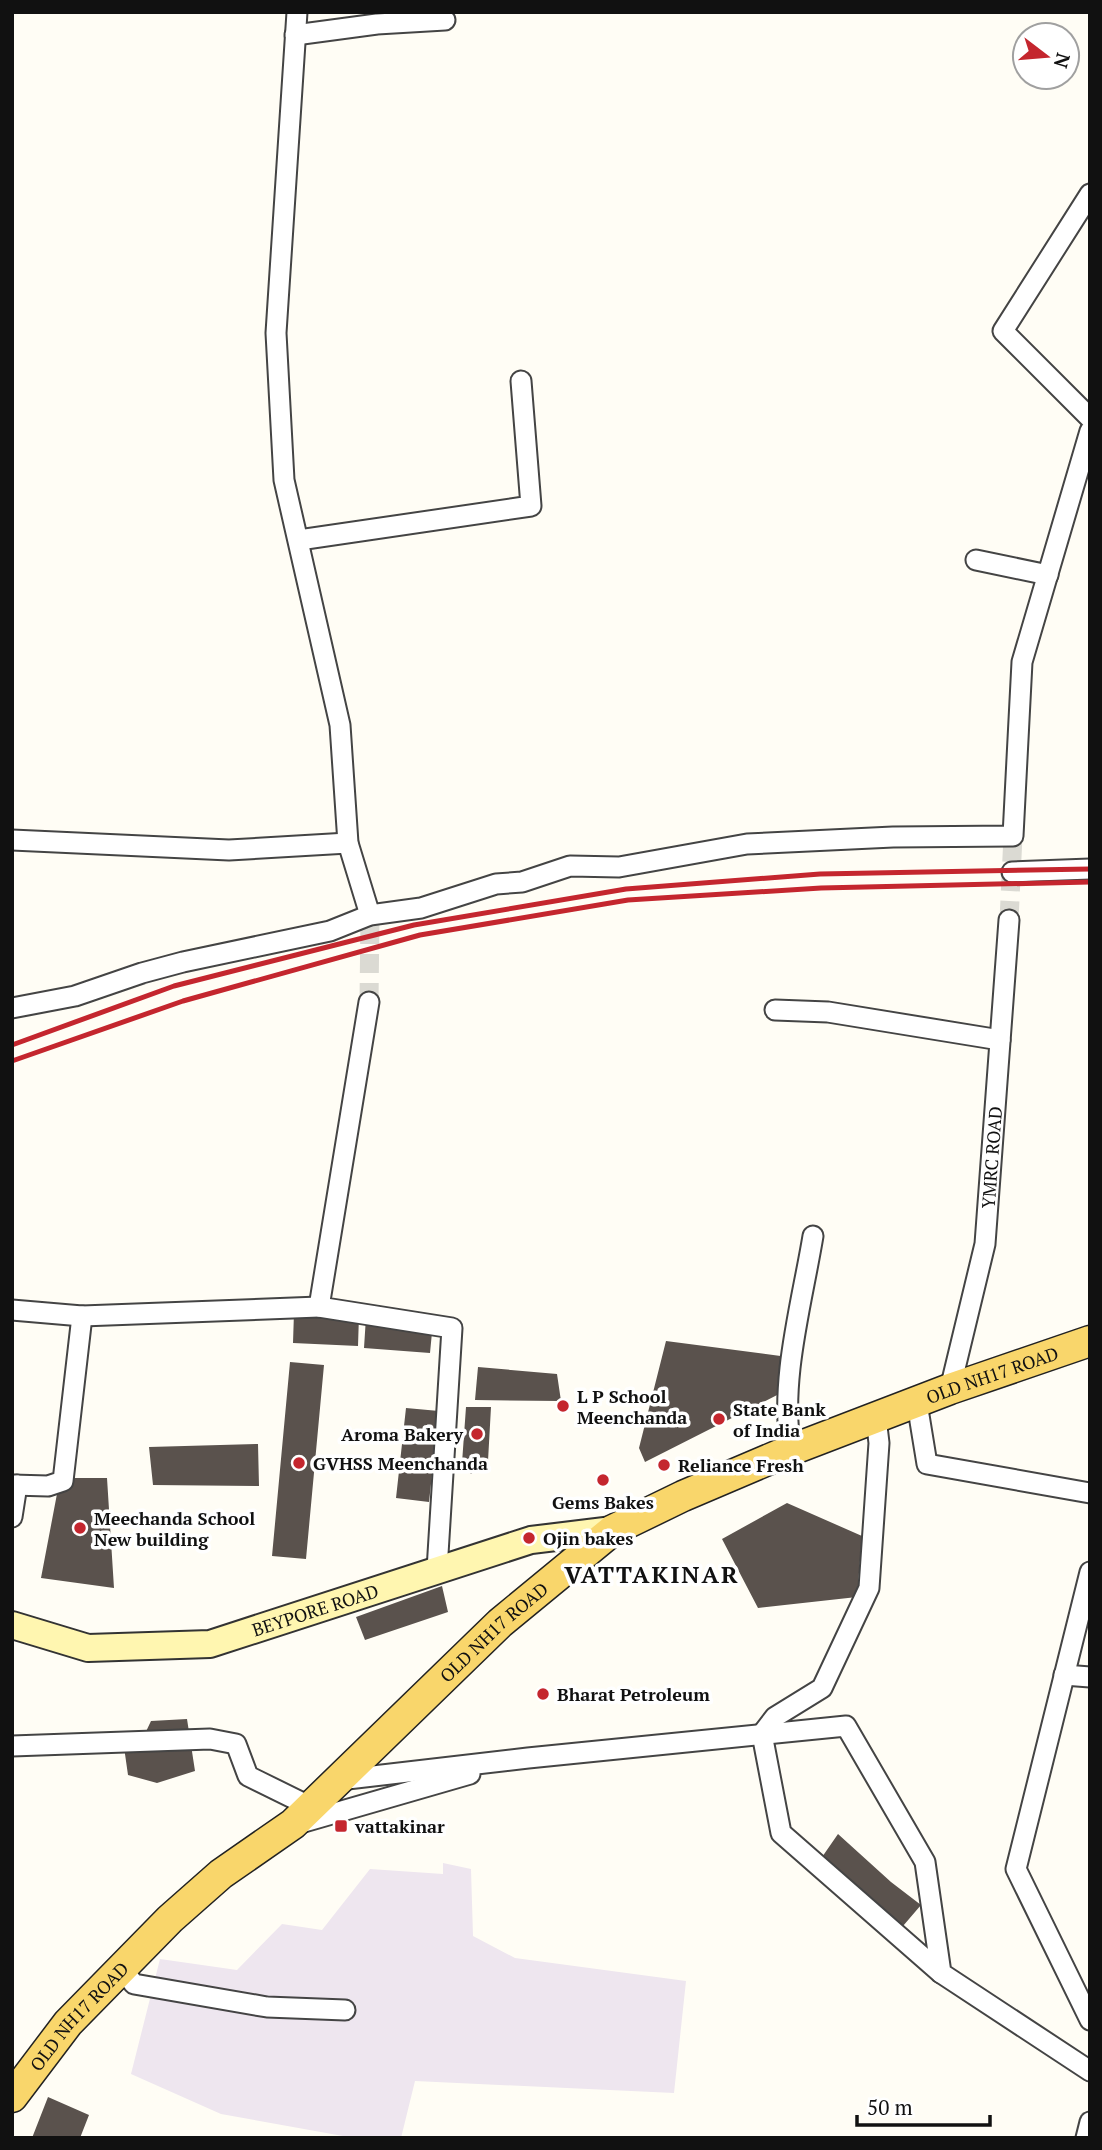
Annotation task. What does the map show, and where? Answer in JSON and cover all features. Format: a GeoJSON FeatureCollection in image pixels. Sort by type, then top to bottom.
{"type":"FeatureCollection","features":[{"type":"Feature","properties":{"kind":"main road","name":"OLD NH17 ROAD"},"geometry":{"type":"LineString","coordinates":[[12,2097],[68,2022],[170,1919],[221,1874],[302,1816],[500,1623],[613,1530],[683,1496],[790,1450],[950,1389],[1090,1341]]}},
{"type":"Feature","properties":{"kind":"main road","name":"BEYPORE ROAD"},"geometry":{"type":"LineString","coordinates":[[12,1625],[88,1648],[210,1644],[531,1539],[613,1530]]}},
{"type":"Feature","properties":{"kind":"street"},"geometry":{"type":"LineString","coordinates":[[298,12],[276,333],[284,481],[340,725],[348,843],[370,915]]}},
{"type":"Feature","properties":{"kind":"street"},"geometry":{"type":"LineString","coordinates":[[295,35],[377,24],[445,20]]}},
{"type":"Feature","properties":{"kind":"street"},"geometry":{"type":"LineString","coordinates":[[1090,194],[1003,331],[1090,418]]}},
{"type":"Feature","properties":{"kind":"street"},"geometry":{"type":"LineString","coordinates":[[299,540],[531,506],[522,380]]}},
{"type":"Feature","properties":{"kind":"street"},"geometry":{"type":"LineString","coordinates":[[12,1008],[75,996],[183,962],[330,931],[370,915],[421,908],[496,884],[522,882],[570,866],[619,867],[747,844],[893,837],[1013,836],[1022,662],[1090,430]]}},
{"type":"Feature","properties":{"kind":"street"},"geometry":{"type":"LineString","coordinates":[[976,560],[1048,575]]}},
{"type":"Feature","properties":{"kind":"street"},"geometry":{"type":"LineString","coordinates":[[12,841],[229,850],[348,843]]}},
{"type":"Feature","properties":{"kind":"street"},"geometry":{"type":"LineString","coordinates":[[1012,872],[1090,869]]}},
{"type":"Feature","properties":{"kind":"street","name":"YMRC ROAD"},"geometry":{"type":"LineString","coordinates":[[950,1389],[985,1244],[1009,920]]}},
{"type":"Feature","properties":{"kind":"street"},"geometry":{"type":"LineString","coordinates":[[319,1307],[369,1002]]}},
{"type":"Feature","properties":{"kind":"street"},"geometry":{"type":"LineString","coordinates":[[775,1010],[828,1012],[1000,1040]]}},
{"type":"Feature","properties":{"kind":"street"},"geometry":{"type":"LineString","coordinates":[[790,1450],[790,1368],[813,1236]]}},
{"type":"Feature","properties":{"kind":"street"},"geometry":{"type":"LineString","coordinates":[[12,1310],[82,1316],[319,1307],[452,1328],[437,1570]]}},
{"type":"Feature","properties":{"kind":"street"},"geometry":{"type":"LineString","coordinates":[[12,1517],[15,1485],[48,1486],[63,1480],[82,1316]]}},
{"type":"Feature","properties":{"kind":"street"},"geometry":{"type":"LineString","coordinates":[[917,1403],[927,1464],[1090,1493]]}},
{"type":"Feature","properties":{"kind":"street"},"geometry":{"type":"LineString","coordinates":[[876,1418],[879,1443],[869,1587],[822,1688],[775,1717],[762,1734],[781,1833],[941,1973],[1090,2071]]}},
{"type":"Feature","properties":{"kind":"street"},"geometry":{"type":"LineString","coordinates":[[1090,1572],[1016,1869],[1090,2021]]}},
{"type":"Feature","properties":{"kind":"street"},"geometry":{"type":"LineString","coordinates":[[1064,1675],[1090,1677]]}},
{"type":"Feature","properties":{"kind":"street"},"geometry":{"type":"LineString","coordinates":[[339,1780],[846,1726],[925,1862],[941,1973]]}},
{"type":"Feature","properties":{"kind":"street"},"geometry":{"type":"LineString","coordinates":[[12,1746],[209,1739],[236,1744],[248,1776],[302,1816],[528,1758]]}},
{"type":"Feature","properties":{"kind":"street"},"geometry":{"type":"LineString","coordinates":[[121,1968],[134,1984],[267,2007],[345,2010]]}},
{"type":"Feature","properties":{"kind":"street"},"geometry":{"type":"LineString","coordinates":[[1086,2138],[1090,2122]]}},
{"type":"Feature","properties":{"kind":"shaded area"},"geometry":{"type":"Polygon","coordinates":[[[443,1863],[471,1869],[473,1936],[515,1958],[686,1981],[674,2093],[415,2081],[401,2138],[354,2138],[221,2114],[131,2074],[160,1959],[237,1970],[282,1924],[322,1930],[370,1869],[443,1874],[443,1863]]]}},
{"type":"Feature","properties":{"kind":"building"},"geometry":{"type":"Polygon","coordinates":[[[294,1312],[359,1315],[358,1346],[293,1343],[294,1312]]]}},
{"type":"Feature","properties":{"kind":"building"},"geometry":{"type":"Polygon","coordinates":[[[366,1317],[433,1322],[430,1353],[364,1348],[366,1317]]]}},
{"type":"Feature","properties":{"kind":"building"},"geometry":{"type":"Polygon","coordinates":[[[666,1341],[788,1357],[783,1392],[645,1462],[639,1448],[666,1341]]]}},
{"type":"Feature","properties":{"kind":"building"},"geometry":{"type":"Polygon","coordinates":[[[290,1362],[324,1365],[306,1559],[272,1556],[290,1362]]]}},
{"type":"Feature","properties":{"kind":"building","name":"L P School Meenchanda"},"geometry":{"type":"Polygon","coordinates":[[[478,1367],[557,1374],[561,1401],[475,1400],[478,1367]]]}},
{"type":"Feature","properties":{"kind":"building","name":"Aroma Bakery"},"geometry":{"type":"Polygon","coordinates":[[[466,1407],[491,1407],[488,1461],[471,1474],[462,1463],[466,1407]]]}},
{"type":"Feature","properties":{"kind":"building"},"geometry":{"type":"Polygon","coordinates":[[[406,1408],[439,1411],[429,1502],[396,1498],[406,1408]]]}},
{"type":"Feature","properties":{"kind":"building"},"geometry":{"type":"Polygon","coordinates":[[[258,1444],[259,1486],[153,1485],[149,1447],[258,1444]]]}},
{"type":"Feature","properties":{"kind":"building","name":"Meechanda School New building"},"geometry":{"type":"Polygon","coordinates":[[[60,1478],[107,1478],[114,1588],[41,1578],[60,1478]]]}},
{"type":"Feature","properties":{"kind":"building"},"geometry":{"type":"Polygon","coordinates":[[[787,1503],[862,1536],[857,1597],[758,1608],[722,1539],[787,1503]]]}},
{"type":"Feature","properties":{"kind":"building"},"geometry":{"type":"Polygon","coordinates":[[[442,1586],[448,1612],[365,1640],[356,1617],[442,1586]]]}},
{"type":"Feature","properties":{"kind":"building"},"geometry":{"type":"Polygon","coordinates":[[[187,1719],[195,1771],[157,1783],[128,1775],[123,1740],[142,1740],[151,1721],[187,1719]]]}},
{"type":"Feature","properties":{"kind":"building"},"geometry":{"type":"Polygon","coordinates":[[[838,1834],[921,1905],[903,1926],[865,1899],[820,1860],[838,1834]]]}},
{"type":"Feature","properties":{"kind":"building"},"geometry":{"type":"Polygon","coordinates":[[[48,2097],[89,2115],[80,2138],[32,2138],[48,2097]]]}},
{"type":"Feature","properties":{"kind":"tunnel"},"geometry":{"type":"LineString","coordinates":[[1009,920],[1013,836]]}},
{"type":"Feature","properties":{"kind":"tunnel"},"geometry":{"type":"LineString","coordinates":[[369,1002],[370,915]]}},
{"type":"Feature","properties":{"kind":"railway"},"geometry":{"type":"LineString","coordinates":[[12,1045],[174,986],[414,925],[626,889],[820,874],[1090,869]]}},
{"type":"Feature","properties":{"kind":"railway"},"geometry":{"type":"LineString","coordinates":[[12,1061],[183,1001],[420,935],[628,900],[821,888],[1090,882]]}},
{"type":"Feature","properties":{"kind":"place","name":"L P School Meenchanda"},"geometry":{"type":"Point","coordinates":[563,1406]}},
{"type":"Feature","properties":{"kind":"place","name":"State Bank of India"},"geometry":{"type":"Point","coordinates":[719,1419]}},
{"type":"Feature","properties":{"kind":"place","name":"Aroma Bakery"},"geometry":{"type":"Point","coordinates":[477,1434]}},
{"type":"Feature","properties":{"kind":"place","name":"GVHSS Meenchanda"},"geometry":{"type":"Point","coordinates":[299,1463]}},
{"type":"Feature","properties":{"kind":"place","name":"Reliance Fresh"},"geometry":{"type":"Point","coordinates":[664,1465]}},
{"type":"Feature","properties":{"kind":"place","name":"Gems Bakes"},"geometry":{"type":"Point","coordinates":[603,1480]}},
{"type":"Feature","properties":{"kind":"place","name":"Meechanda School New building"},"geometry":{"type":"Point","coordinates":[80,1528]}},
{"type":"Feature","properties":{"kind":"place","name":"Ojin bakes"},"geometry":{"type":"Point","coordinates":[529,1538]}},
{"type":"Feature","properties":{"kind":"place","name":"Bharat Petroleum"},"geometry":{"type":"Point","coordinates":[543,1694]}},
{"type":"Feature","properties":{"kind":"place","name":"vattakinar"},"geometry":{"type":"Point","coordinates":[341,1826]}},
{"type":"Feature","properties":{"kind":"district","name":"VATTAKINAR"},"geometry":{"type":"Point","coordinates":[652,1574]}}]}
